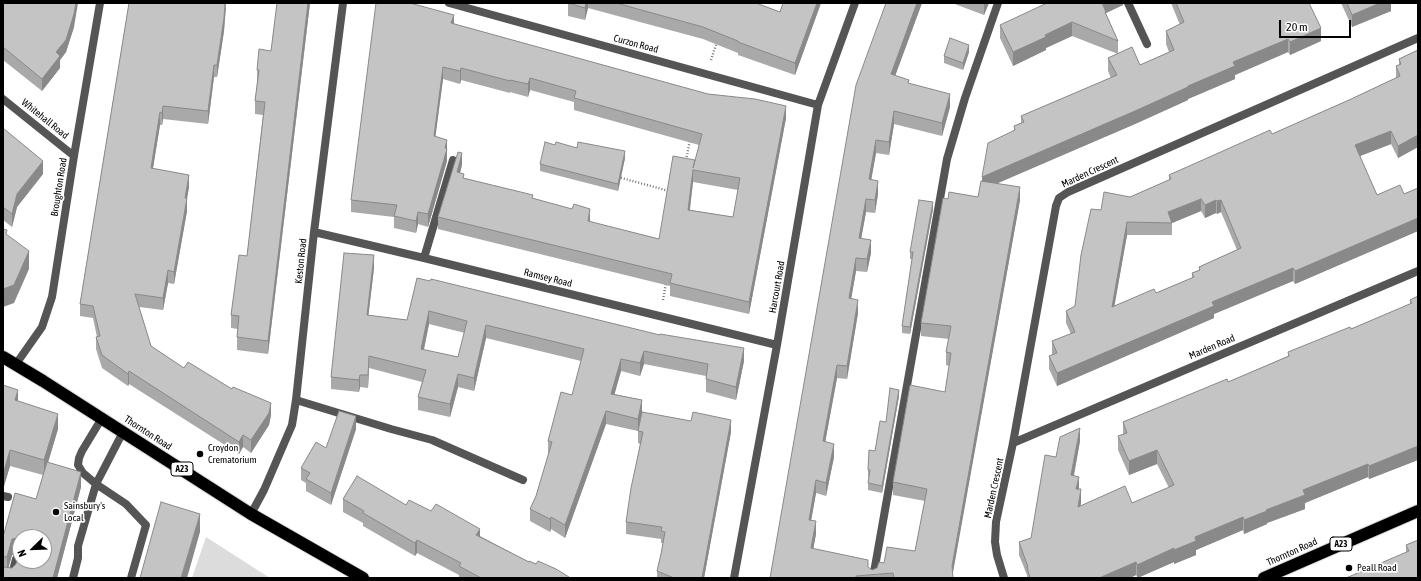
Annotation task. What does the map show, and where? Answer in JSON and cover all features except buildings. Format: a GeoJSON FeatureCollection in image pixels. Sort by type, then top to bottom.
{"type":"FeatureCollection","features":[{"type":"Feature","properties":{"kind":"highway","name":"Thornton Road"},"geometry":{"type":"LineString","coordinates":[[3,357],[102,418],[251,514],[363,578]]}},
{"type":"Feature","properties":{"kind":"highway","name":"Thornton Road"},"geometry":{"type":"LineString","coordinates":[[1264,578],[1418,511]]}},
{"type":"Feature","properties":{"kind":"street","name":"Broughton Road"},"geometry":{"type":"LineString","coordinates":[[16,364],[42,327],[50,308],[100,3]]}},
{"type":"Feature","properties":{"kind":"street","name":"Keston Road"},"geometry":{"type":"LineString","coordinates":[[251,514],[264,490],[292,425],[314,232],[343,3]]}},
{"type":"Feature","properties":{"kind":"street","name":"Curzon Road"},"geometry":{"type":"LineString","coordinates":[[449,3],[818,105]]}},
{"type":"Feature","properties":{"kind":"street","name":"Harcourt Road"},"geometry":{"type":"LineString","coordinates":[[734,578],[777,345],[818,105],[855,3]]}},
{"type":"Feature","properties":{"kind":"street"},"geometry":{"type":"LineString","coordinates":[[873,578],[924,298],[947,159],[965,98],[998,3]]}},
{"type":"Feature","properties":{"kind":"street"},"geometry":{"type":"LineString","coordinates":[[1128,3],[1147,44]]}},
{"type":"Feature","properties":{"kind":"street","name":"Marden Crescent"},"geometry":{"type":"LineString","coordinates":[[1004,578],[998,555],[996,532],[1056,206],[1059,198],[1068,192],[1418,38]]}},
{"type":"Feature","properties":{"kind":"street","name":"Whitehall Road"},"geometry":{"type":"LineString","coordinates":[[3,99],[74,156]]}},
{"type":"Feature","properties":{"kind":"street"},"geometry":{"type":"LineString","coordinates":[[424,258],[453,160]]}},
{"type":"Feature","properties":{"kind":"street","name":"Ramsey Road"},"geometry":{"type":"LineString","coordinates":[[314,232],[777,345]]}},
{"type":"Feature","properties":{"kind":"street","name":"Marden Road"},"geometry":{"type":"LineString","coordinates":[[1013,443],[1418,270]]}},
{"type":"Feature","properties":{"kind":"street"},"geometry":{"type":"LineString","coordinates":[[296,400],[432,440],[523,480]]}},
{"type":"Feature","properties":{"kind":"street"},"geometry":{"type":"LineString","coordinates":[[102,418],[82,451],[78,465],[83,473],[96,484],[126,504],[146,524],[131,578]]}},
{"type":"Feature","properties":{"kind":"street"},"geometry":{"type":"LineString","coordinates":[[72,578],[78,558],[78,546],[96,484],[123,432]]}},
{"type":"Feature","properties":{"kind":"path"},"geometry":{"type":"LineString","coordinates":[[707,74],[718,38]]}},
{"type":"Feature","properties":{"kind":"path"},"geometry":{"type":"LineString","coordinates":[[686,165],[691,135]]}},
{"type":"Feature","properties":{"kind":"path"},"geometry":{"type":"LineString","coordinates":[[611,176],[673,192]]}},
{"type":"Feature","properties":{"kind":"path"},"geometry":{"type":"LineString","coordinates":[[660,316],[666,278]]}},
{"type":"Feature","properties":{"kind":"shaded area"},"geometry":{"type":"Polygon","coordinates":[[[206,537],[270,578],[192,578],[206,537]]]}},
{"type":"Feature","properties":{"kind":"place","name":"Croydon Crematorium"},"geometry":{"type":"Point","coordinates":[200,454]}},
{"type":"Feature","properties":{"kind":"place","name":"Sainsbury's Local"},"geometry":{"type":"Point","coordinates":[56,512]}},
{"type":"Feature","properties":{"kind":"place","name":"Peall Road"},"geometry":{"type":"Point","coordinates":[1349,568]}}]}
